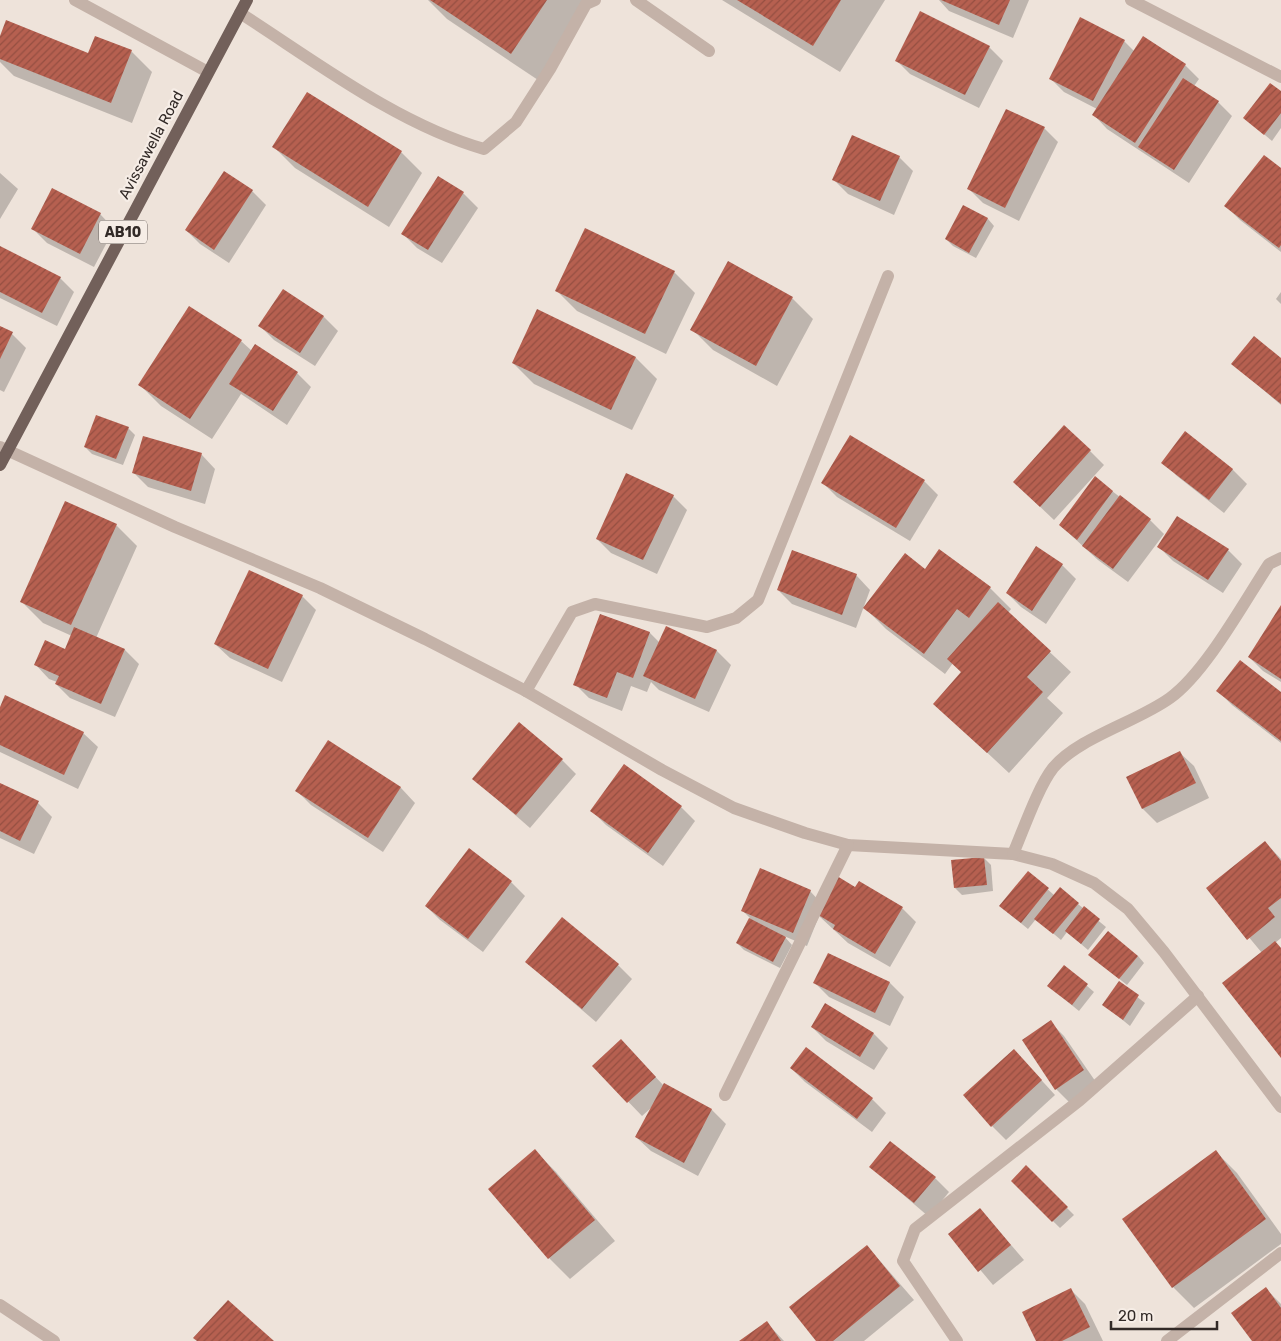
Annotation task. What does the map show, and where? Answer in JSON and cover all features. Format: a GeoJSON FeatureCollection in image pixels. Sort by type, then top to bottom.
{"type":"FeatureCollection","features":[{"type":"Feature","properties":{"kind":"main road","name":"Avissawella Road"},"geometry":{"type":"LineString","coordinates":[[0,465],[4,449],[247,0]]}},
{"type":"Feature","properties":{"kind":"street"},"geometry":{"type":"LineString","coordinates":[[76,0],[208,72]]}},
{"type":"Feature","properties":{"kind":"street"},"geometry":{"type":"LineString","coordinates":[[240,13],[379,102],[457,141],[484,149],[516,122],[550,69],[586,4],[595,0]]}},
{"type":"Feature","properties":{"kind":"street"},"geometry":{"type":"LineString","coordinates":[[636,0],[709,50]]}},
{"type":"Feature","properties":{"kind":"street"},"geometry":{"type":"LineString","coordinates":[[1131,0],[1281,77]]}},
{"type":"Feature","properties":{"kind":"street"},"geometry":{"type":"LineString","coordinates":[[526,691],[572,612],[595,604],[707,627],[736,618],[758,600],[888,276]]}},
{"type":"Feature","properties":{"kind":"street"},"geometry":{"type":"LineString","coordinates":[[4,449],[175,526],[320,588],[526,691],[662,770],[734,808],[804,833],[848,845],[1013,854],[1052,864],[1094,883],[1128,909],[1198,996],[1281,1107]]}},
{"type":"Feature","properties":{"kind":"street"},"geometry":{"type":"LineString","coordinates":[[1013,854],[1034,805],[1053,768],[1074,750],[1170,698],[1198,670],[1269,564],[1281,558]]}},
{"type":"Feature","properties":{"kind":"street"},"geometry":{"type":"LineString","coordinates":[[725,1095],[848,845]]}},
{"type":"Feature","properties":{"kind":"street"},"geometry":{"type":"LineString","coordinates":[[957,1341],[903,1261],[915,1229],[1080,1100],[1198,996]]}},
{"type":"Feature","properties":{"kind":"street"},"geometry":{"type":"LineString","coordinates":[[1167,1341],[1281,1253]]}},
{"type":"Feature","properties":{"kind":"street"},"geometry":{"type":"LineString","coordinates":[[0,1305],[54,1341]]}},
{"type":"Feature","properties":{"kind":"building"},"geometry":{"type":"Polygon","coordinates":[[[430,0],[547,0],[511,54],[430,0]]]}},
{"type":"Feature","properties":{"kind":"building"},"geometry":{"type":"Polygon","coordinates":[[[737,0],[841,0],[813,46],[737,0]]]}},
{"type":"Feature","properties":{"kind":"building"},"geometry":{"type":"Polygon","coordinates":[[[941,0],[1010,0],[999,25],[941,0]]]}},
{"type":"Feature","properties":{"kind":"building"},"geometry":{"type":"Polygon","coordinates":[[[920,11],[990,46],[965,95],[895,61],[920,11]]]}},
{"type":"Feature","properties":{"kind":"building"},"geometry":{"type":"Polygon","coordinates":[[[1080,17],[1125,40],[1093,101],[1049,79],[1080,17]]]}},
{"type":"Feature","properties":{"kind":"building"},"geometry":{"type":"Polygon","coordinates":[[[6,20],[88,53],[95,36],[132,50],[111,103],[0,59],[0,36],[6,20]]]}},
{"type":"Feature","properties":{"kind":"building"},"geometry":{"type":"Polygon","coordinates":[[[1143,36],[1186,64],[1135,143],[1092,115],[1143,36]]]}},
{"type":"Feature","properties":{"kind":"building"},"geometry":{"type":"Polygon","coordinates":[[[1183,78],[1219,101],[1174,170],[1138,147],[1183,78]]]}},
{"type":"Feature","properties":{"kind":"building"},"geometry":{"type":"Polygon","coordinates":[[[1270,83],[1281,91],[1281,113],[1264,135],[1243,118],[1270,83]]]}},
{"type":"Feature","properties":{"kind":"building"},"geometry":{"type":"Polygon","coordinates":[[[307,92],[402,151],[368,207],[272,147],[307,92]]]}},
{"type":"Feature","properties":{"kind":"building"},"geometry":{"type":"Polygon","coordinates":[[[1006,109],[1045,127],[1005,208],[967,189],[1006,109]]]}},
{"type":"Feature","properties":{"kind":"building"},"geometry":{"type":"Polygon","coordinates":[[[852,135],[900,156],[880,201],[832,180],[852,135]]]}},
{"type":"Feature","properties":{"kind":"building"},"geometry":{"type":"Polygon","coordinates":[[[1264,155],[1281,168],[1281,245],[1279,248],[1224,206],[1264,155]]]}},
{"type":"Feature","properties":{"kind":"building"},"geometry":{"type":"Polygon","coordinates":[[[224,171],[253,190],[214,250],[185,230],[224,171]]]}},
{"type":"Feature","properties":{"kind":"building"},"geometry":{"type":"Polygon","coordinates":[[[438,176],[464,192],[428,250],[401,234],[438,176]]]}},
{"type":"Feature","properties":{"kind":"building"},"geometry":{"type":"Polygon","coordinates":[[[52,188],[101,213],[80,254],[31,229],[52,188]]]}},
{"type":"Feature","properties":{"kind":"building"},"geometry":{"type":"Polygon","coordinates":[[[963,205],[988,218],[969,253],[945,239],[963,205]]]}},
{"type":"Feature","properties":{"kind":"building"},"geometry":{"type":"Polygon","coordinates":[[[585,228],[675,271],[645,334],[555,291],[585,228]]]}},
{"type":"Feature","properties":{"kind":"building"},"geometry":{"type":"Polygon","coordinates":[[[0,246],[61,277],[42,313],[0,292],[0,246]]]}},
{"type":"Feature","properties":{"kind":"building"},"geometry":{"type":"Polygon","coordinates":[[[728,261],[793,297],[756,366],[690,330],[728,261]]]}},
{"type":"Feature","properties":{"kind":"building"},"geometry":{"type":"Polygon","coordinates":[[[283,289],[324,316],[300,353],[258,326],[283,289]]]}},
{"type":"Feature","properties":{"kind":"building"},"geometry":{"type":"Polygon","coordinates":[[[189,306],[242,340],[190,419],[138,385],[189,306]]]}},
{"type":"Feature","properties":{"kind":"building"},"geometry":{"type":"Polygon","coordinates":[[[537,309],[636,357],[611,410],[512,363],[537,309]]]}},
{"type":"Feature","properties":{"kind":"building"},"geometry":{"type":"Polygon","coordinates":[[[0,326],[13,332],[0,359],[0,326]]]}},
{"type":"Feature","properties":{"kind":"building"},"geometry":{"type":"Polygon","coordinates":[[[1254,336],[1281,358],[1281,404],[1231,364],[1254,336]]]}},
{"type":"Feature","properties":{"kind":"building"},"geometry":{"type":"Polygon","coordinates":[[[255,344],[298,372],[273,411],[229,384],[255,344]]]}},
{"type":"Feature","properties":{"kind":"building"},"geometry":{"type":"Polygon","coordinates":[[[96,415],[129,427],[116,459],[84,447],[96,415]]]}},
{"type":"Feature","properties":{"kind":"building"},"geometry":{"type":"Polygon","coordinates":[[[1064,425],[1091,450],[1040,507],[1013,482],[1064,425]]]}},
{"type":"Feature","properties":{"kind":"building"},"geometry":{"type":"Polygon","coordinates":[[[1185,431],[1233,469],[1209,500],[1161,463],[1185,431]]]}},
{"type":"Feature","properties":{"kind":"building"},"geometry":{"type":"Polygon","coordinates":[[[850,435],[925,480],[896,528],[821,483],[850,435]]]}},
{"type":"Feature","properties":{"kind":"building"},"geometry":{"type":"Polygon","coordinates":[[[143,436],[202,453],[191,491],[132,473],[143,436]]]}},
{"type":"Feature","properties":{"kind":"building"},"geometry":{"type":"Polygon","coordinates":[[[626,473],[674,495],[643,560],[596,539],[626,473]]]}},
{"type":"Feature","properties":{"kind":"building"},"geometry":{"type":"Polygon","coordinates":[[[1095,476],[1113,491],[1077,540],[1059,525],[1095,476]]]}},
{"type":"Feature","properties":{"kind":"building"},"geometry":{"type":"Polygon","coordinates":[[[1120,495],[1151,519],[1113,569],[1082,546],[1120,495]]]}},
{"type":"Feature","properties":{"kind":"building"},"geometry":{"type":"Polygon","coordinates":[[[65,501],[117,524],[71,625],[20,602],[65,501]]]}},
{"type":"Feature","properties":{"kind":"building"},"geometry":{"type":"Polygon","coordinates":[[[1177,516],[1229,549],[1208,580],[1157,547],[1177,516]]]}},
{"type":"Feature","properties":{"kind":"building"},"geometry":{"type":"Polygon","coordinates":[[[1036,546],[1063,564],[1032,611],[1006,593],[1036,546]]]}},
{"type":"Feature","properties":{"kind":"building"},"geometry":{"type":"Polygon","coordinates":[[[939,549],[991,587],[969,618],[957,609],[924,654],[863,608],[905,553],[925,569],[939,549]]]}},
{"type":"Feature","properties":{"kind":"building"},"geometry":{"type":"Polygon","coordinates":[[[792,550],[857,574],[842,615],[777,590],[792,550]]]}},
{"type":"Feature","properties":{"kind":"building"},"geometry":{"type":"Polygon","coordinates":[[[249,570],[303,595],[268,669],[214,644],[249,570]]]}},
{"type":"Feature","properties":{"kind":"building"},"geometry":{"type":"Polygon","coordinates":[[[998,602],[1051,651],[1027,677],[1043,692],[987,753],[933,704],[961,672],[947,659],[998,602]]]}},
{"type":"Feature","properties":{"kind":"building"},"geometry":{"type":"Polygon","coordinates":[[[1281,605],[1281,679],[1248,657],[1281,605]]]}},
{"type":"Feature","properties":{"kind":"building"},"geometry":{"type":"Polygon","coordinates":[[[600,614],[650,632],[633,678],[617,672],[607,698],[573,685],[600,614]]]}},
{"type":"Feature","properties":{"kind":"building"},"geometry":{"type":"Polygon","coordinates":[[[666,626],[717,650],[695,699],[643,676],[666,626]]]}},
{"type":"Feature","properties":{"kind":"building"},"geometry":{"type":"Polygon","coordinates":[[[74,627],[125,649],[101,704],[55,684],[59,676],[34,665],[45,640],[65,649],[74,627]]]}},
{"type":"Feature","properties":{"kind":"building"},"geometry":{"type":"Polygon","coordinates":[[[1240,660],[1281,692],[1281,741],[1216,691],[1240,660]]]}},
{"type":"Feature","properties":{"kind":"building"},"geometry":{"type":"Polygon","coordinates":[[[5,695],[84,732],[64,775],[0,745],[0,707],[5,695]]]}},
{"type":"Feature","properties":{"kind":"building"},"geometry":{"type":"Polygon","coordinates":[[[519,722],[563,759],[516,815],[472,779],[519,722]]]}},
{"type":"Feature","properties":{"kind":"building"},"geometry":{"type":"Polygon","coordinates":[[[328,740],[401,787],[368,838],[295,791],[328,740]]]}},
{"type":"Feature","properties":{"kind":"building"},"geometry":{"type":"Polygon","coordinates":[[[1180,751],[1196,783],[1142,809],[1126,777],[1180,751]]]}},
{"type":"Feature","properties":{"kind":"building"},"geometry":{"type":"Polygon","coordinates":[[[624,764],[682,806],[648,853],[590,811],[624,764]]]}},
{"type":"Feature","properties":{"kind":"building"},"geometry":{"type":"Polygon","coordinates":[[[0,783],[39,801],[20,841],[0,831],[0,783]]]}},
{"type":"Feature","properties":{"kind":"building"},"geometry":{"type":"Polygon","coordinates":[[[1265,841],[1281,861],[1281,898],[1268,908],[1275,917],[1247,940],[1206,888],[1265,841]]]}},
{"type":"Feature","properties":{"kind":"building"},"geometry":{"type":"Polygon","coordinates":[[[469,848],[512,881],[468,939],[425,906],[469,848]]]}},
{"type":"Feature","properties":{"kind":"building"},"geometry":{"type":"Polygon","coordinates":[[[984,857],[987,885],[954,888],[951,860],[984,857]]]}},
{"type":"Feature","properties":{"kind":"building"},"geometry":{"type":"Polygon","coordinates":[[[760,868],[811,890],[793,933],[741,911],[760,868]]]}},
{"type":"Feature","properties":{"kind":"building"},"geometry":{"type":"Polygon","coordinates":[[[1028,871],[1049,888],[1021,923],[999,906],[1028,871]]]}},
{"type":"Feature","properties":{"kind":"building"},"geometry":{"type":"Polygon","coordinates":[[[837,876],[855,887],[859,881],[903,907],[875,954],[833,929],[835,925],[815,913],[837,876]]]}},
{"type":"Feature","properties":{"kind":"building"},"geometry":{"type":"Polygon","coordinates":[[[1060,887],[1079,903],[1053,934],[1034,919],[1060,887]]]}},
{"type":"Feature","properties":{"kind":"building"},"geometry":{"type":"Polygon","coordinates":[[[1084,906],[1100,919],[1081,944],[1065,931],[1084,906]]]}},
{"type":"Feature","properties":{"kind":"building"},"geometry":{"type":"Polygon","coordinates":[[[562,917],[619,964],[582,1009],[525,962],[562,917]]]}},
{"type":"Feature","properties":{"kind":"building"},"geometry":{"type":"Polygon","coordinates":[[[749,918],[786,937],[773,962],[736,943],[749,918]]]}},
{"type":"Feature","properties":{"kind":"building"},"geometry":{"type":"Polygon","coordinates":[[[1108,931],[1138,956],[1119,979],[1088,955],[1108,931]]]}},
{"type":"Feature","properties":{"kind":"building"},"geometry":{"type":"Polygon","coordinates":[[[1275,941],[1281,948],[1281,1058],[1222,983],[1275,941]]]}},
{"type":"Feature","properties":{"kind":"building"},"geometry":{"type":"Polygon","coordinates":[[[828,953],[890,982],[875,1013],[813,983],[828,953]]]}},
{"type":"Feature","properties":{"kind":"building"},"geometry":{"type":"Polygon","coordinates":[[[1064,965],[1088,984],[1072,1005],[1047,986],[1064,965]]]}},
{"type":"Feature","properties":{"kind":"building"},"geometry":{"type":"Polygon","coordinates":[[[1119,981],[1139,995],[1123,1020],[1102,1005],[1119,981]]]}},
{"type":"Feature","properties":{"kind":"building"},"geometry":{"type":"Polygon","coordinates":[[[825,1003],[874,1033],[860,1057],[811,1027],[825,1003]]]}},
{"type":"Feature","properties":{"kind":"building"},"geometry":{"type":"Polygon","coordinates":[[[1051,1020],[1084,1070],[1055,1090],[1022,1040],[1051,1020]]]}},
{"type":"Feature","properties":{"kind":"building"},"geometry":{"type":"Polygon","coordinates":[[[621,1039],[656,1077],[627,1103],[592,1066],[621,1039]]]}},
{"type":"Feature","properties":{"kind":"building"},"geometry":{"type":"Polygon","coordinates":[[[806,1047],[873,1098],[857,1119],[790,1068],[806,1047]]]}},
{"type":"Feature","properties":{"kind":"building"},"geometry":{"type":"Polygon","coordinates":[[[1014,1049],[1042,1080],[991,1127],[963,1095],[1014,1049]]]}},
{"type":"Feature","properties":{"kind":"building"},"geometry":{"type":"Polygon","coordinates":[[[664,1083],[712,1109],[684,1163],[635,1137],[664,1083]]]}},
{"type":"Feature","properties":{"kind":"building"},"geometry":{"type":"Polygon","coordinates":[[[890,1141],[936,1177],[914,1203],[869,1167],[890,1141]]]}},
{"type":"Feature","properties":{"kind":"building"},"geometry":{"type":"Polygon","coordinates":[[[535,1149],[595,1220],[548,1259],[488,1189],[535,1149]]]}},
{"type":"Feature","properties":{"kind":"building"},"geometry":{"type":"Polygon","coordinates":[[[1216,1150],[1266,1219],[1172,1288],[1122,1219],[1216,1150]]]}},
{"type":"Feature","properties":{"kind":"building"},"geometry":{"type":"Polygon","coordinates":[[[1026,1165],[1068,1207],[1052,1222],[1011,1181],[1026,1165]]]}},
{"type":"Feature","properties":{"kind":"building"},"geometry":{"type":"Polygon","coordinates":[[[980,1208],[1011,1245],[978,1272],[948,1234],[980,1208]]]}},
{"type":"Feature","properties":{"kind":"building"},"geometry":{"type":"Polygon","coordinates":[[[867,1245],[900,1286],[833,1341],[816,1341],[789,1307],[867,1245]]]}},
{"type":"Feature","properties":{"kind":"building"},"geometry":{"type":"Polygon","coordinates":[[[1266,1287],[1281,1308],[1281,1341],[1252,1341],[1231,1313],[1266,1287]]]}},
{"type":"Feature","properties":{"kind":"building"},"geometry":{"type":"Polygon","coordinates":[[[1071,1288],[1090,1327],[1062,1341],[1036,1341],[1022,1312],[1071,1288]]]}},
{"type":"Feature","properties":{"kind":"building"},"geometry":{"type":"Polygon","coordinates":[[[228,1300],[274,1341],[197,1341],[193,1338],[228,1300]]]}},
{"type":"Feature","properties":{"kind":"building"},"geometry":{"type":"Polygon","coordinates":[[[767,1321],[781,1341],[739,1341],[767,1321]]]}}]}
